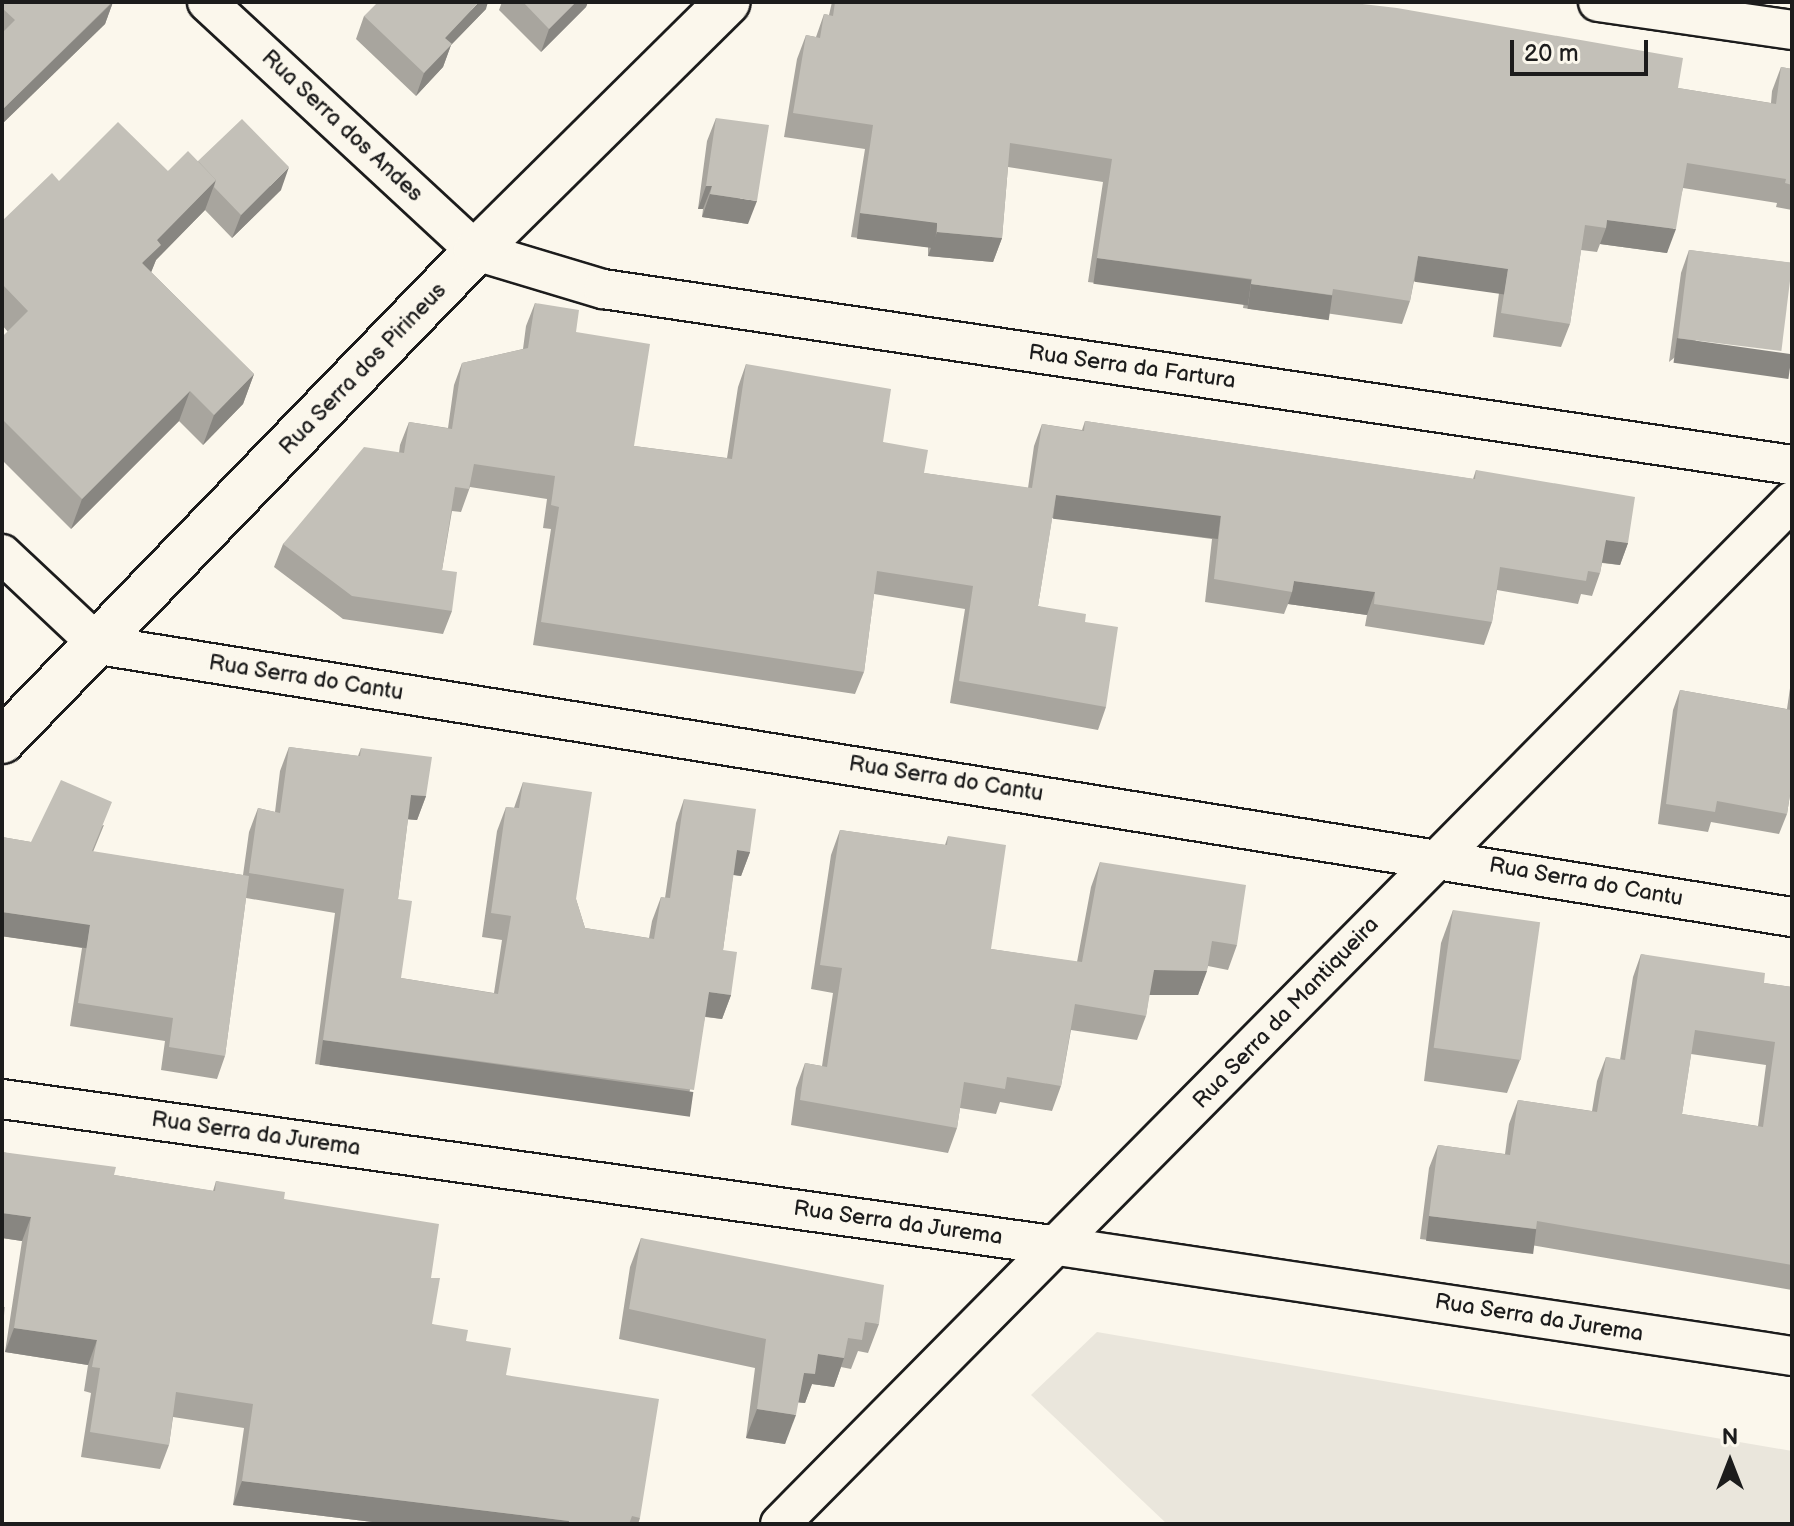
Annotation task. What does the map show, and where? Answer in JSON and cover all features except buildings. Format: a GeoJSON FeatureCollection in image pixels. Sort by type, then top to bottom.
{"type":"FeatureCollection","features":[{"type":"Feature","properties":{"kind":"street","name":"Rua Serra dos Andes"},"geometry":{"type":"LineString","coordinates":[[207,2],[476,251]]}},
{"type":"Feature","properties":{"kind":"street","name":"Rua Serra dos Pirineus"},"geometry":{"type":"LineString","coordinates":[[2,741],[99,645],[476,251],[728,2]]}},
{"type":"Feature","properties":{"kind":"street"},"geometry":{"type":"LineString","coordinates":[[1598,2],[1792,30]]}},
{"type":"Feature","properties":{"kind":"street","name":"Rua Serra da Fartura"},"geometry":{"type":"LineString","coordinates":[[476,251],[603,289],[1792,465]]}},
{"type":"Feature","properties":{"kind":"street","name":"Rua Serra da Mantiqueira"},"geometry":{"type":"LineString","coordinates":[[780,1524],[1792,501]]}},
{"type":"Feature","properties":{"kind":"street"},"geometry":{"type":"LineString","coordinates":[[2,554],[99,645]]}},
{"type":"Feature","properties":{"kind":"street","name":"Rua Serra do Cantu"},"geometry":{"type":"LineString","coordinates":[[99,645],[1438,857],[1792,917]]}},
{"type":"Feature","properties":{"kind":"street","name":"Rua Serra da Jurema"},"geometry":{"type":"LineString","coordinates":[[2,1099],[1058,1246],[1792,1356]]}},
{"type":"Feature","properties":{"kind":"shaded area"},"geometry":{"type":"Polygon","coordinates":[[[1097,1332],[1792,1451],[1792,1524],[1167,1524],[1031,1395],[1097,1332]]]}}]}
